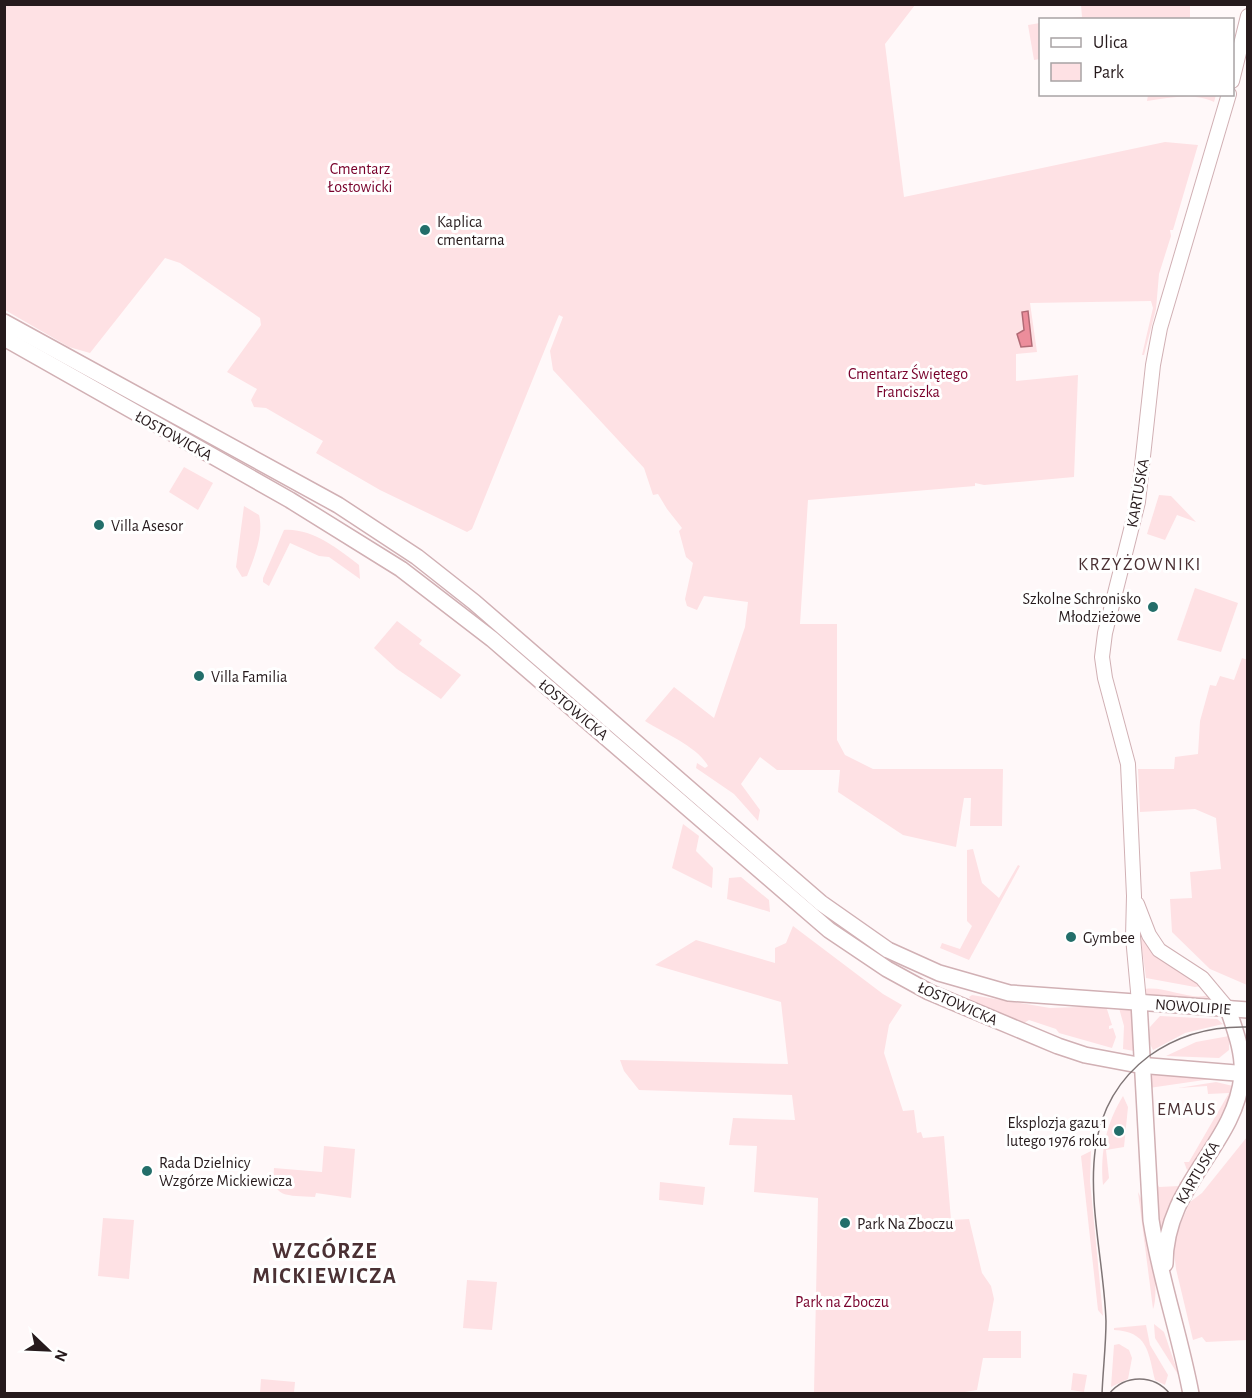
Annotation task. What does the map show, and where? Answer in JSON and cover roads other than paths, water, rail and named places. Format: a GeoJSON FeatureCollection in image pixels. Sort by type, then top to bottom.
{"type":"FeatureCollection","features":[{"type":"Feature","properties":{"kind":"main road","name":"ŁOSTOWICKA"},"geometry":{"type":"LineString","coordinates":[[4,322],[339,505],[417,557],[482,609],[821,903],[888,950],[939,973],[1009,993],[1139,1002]]}},
{"type":"Feature","properties":{"kind":"main road","name":"ŁOSTOWICKA"},"geometry":{"type":"LineString","coordinates":[[4,338],[290,500],[401,569],[492,639],[830,930],[887,969],[956,1004],[1058,1046],[1085,1054],[1142,1065]]}},
{"type":"Feature","properties":{"kind":"main road","name":"NOWOLIPIE"},"geometry":{"type":"LineString","coordinates":[[1139,1002],[1248,1010]]}},
{"type":"Feature","properties":{"kind":"main road","name":"KARTUSKA"},"geometry":{"type":"LineString","coordinates":[[1139,1002],[1151,1220],[1156,1254],[1165,1276],[1191,1394]]}},
{"type":"Feature","properties":{"kind":"main road","name":"KARTUSKA"},"geometry":{"type":"LineString","coordinates":[[1165,1276],[1166,1237],[1173,1212],[1234,1107],[1245,1074],[1238,1038],[1228,1009]]}},
{"type":"Feature","properties":{"kind":"main road"},"geometry":{"type":"LineString","coordinates":[[1142,1065],[1245,1074]]}},
{"type":"Feature","properties":{"kind":"street"},"geometry":{"type":"LineString","coordinates":[[1234,77],[1248,16]]}},
{"type":"Feature","properties":{"kind":"street","name":"KARTUSKA"},"geometry":{"type":"LineString","coordinates":[[1139,1002],[1133,937],[1134,896],[1128,764],[1104,678],[1102,657],[1105,633],[1138,502],[1153,365],[1160,328],[1228,96]]}},
{"type":"Feature","properties":{"kind":"street","name":"KARTUSKA"},"geometry":{"type":"LineString","coordinates":[[1134,896],[1155,944],[1167,957],[1202,978],[1228,1009]]}},
{"type":"Feature","properties":{"kind":"tram line"},"geometry":{"type":"LineString","coordinates":[[1102,1394],[1106,1321],[1093,1179],[1096,1145],[1105,1112],[1122,1083],[1149,1056],[1160,1049],[1196,1033],[1221,1028],[1248,1027]]}},
{"type":"Feature","properties":{"kind":"tram line"},"geometry":{"type":"LineString","coordinates":[[1109,1394],[1123,1383],[1140,1379],[1156,1383],[1170,1394]]}},
{"type":"Feature","properties":{"kind":"place","name":"Kaplica cmentarna"},"geometry":{"type":"Point","coordinates":[425,230]}},
{"type":"Feature","properties":{"kind":"place","name":"Villa Asesor"},"geometry":{"type":"Point","coordinates":[99,525]}},
{"type":"Feature","properties":{"kind":"place","name":"Szkolne Schronisko Młodzieżowe"},"geometry":{"type":"Point","coordinates":[1153,607]}},
{"type":"Feature","properties":{"kind":"place","name":"Villa Familia"},"geometry":{"type":"Point","coordinates":[199,676]}},
{"type":"Feature","properties":{"kind":"place","name":"Gymbee"},"geometry":{"type":"Point","coordinates":[1071,937]}},
{"type":"Feature","properties":{"kind":"place","name":"Eksplozja gazu 1 lutego 1976 roku"},"geometry":{"type":"Point","coordinates":[1119,1131]}},
{"type":"Feature","properties":{"kind":"place","name":"Rada Dzielnicy Wzgórze Mickiewicza"},"geometry":{"type":"Point","coordinates":[147,1171]}},
{"type":"Feature","properties":{"kind":"place","name":"Park Na Zboczu"},"geometry":{"type":"Point","coordinates":[845,1223]}},
{"type":"Feature","properties":{"kind":"district","name":"KRZYŻOWNIKI"},"geometry":{"type":"Point","coordinates":[1140,564]}},
{"type":"Feature","properties":{"kind":"district","name":"EMAUS"},"geometry":{"type":"Point","coordinates":[1187,1109]}},
{"type":"Feature","properties":{"kind":"district","name":"WZGÓRZE MICKIEWICZA"},"geometry":{"type":"Point","coordinates":[325,1262]}},
{"type":"Feature","properties":{"kind":"park label","name":"Cmentarz Łostowicki"},"geometry":{"type":"Point","coordinates":[360,177]}},
{"type":"Feature","properties":{"kind":"park label","name":"Cmentarz Świętego Franciszka"},"geometry":{"type":"Point","coordinates":[908,382]}},
{"type":"Feature","properties":{"kind":"park label","name":"Park na Zboczu"},"geometry":{"type":"Point","coordinates":[842,1301]}}]}
